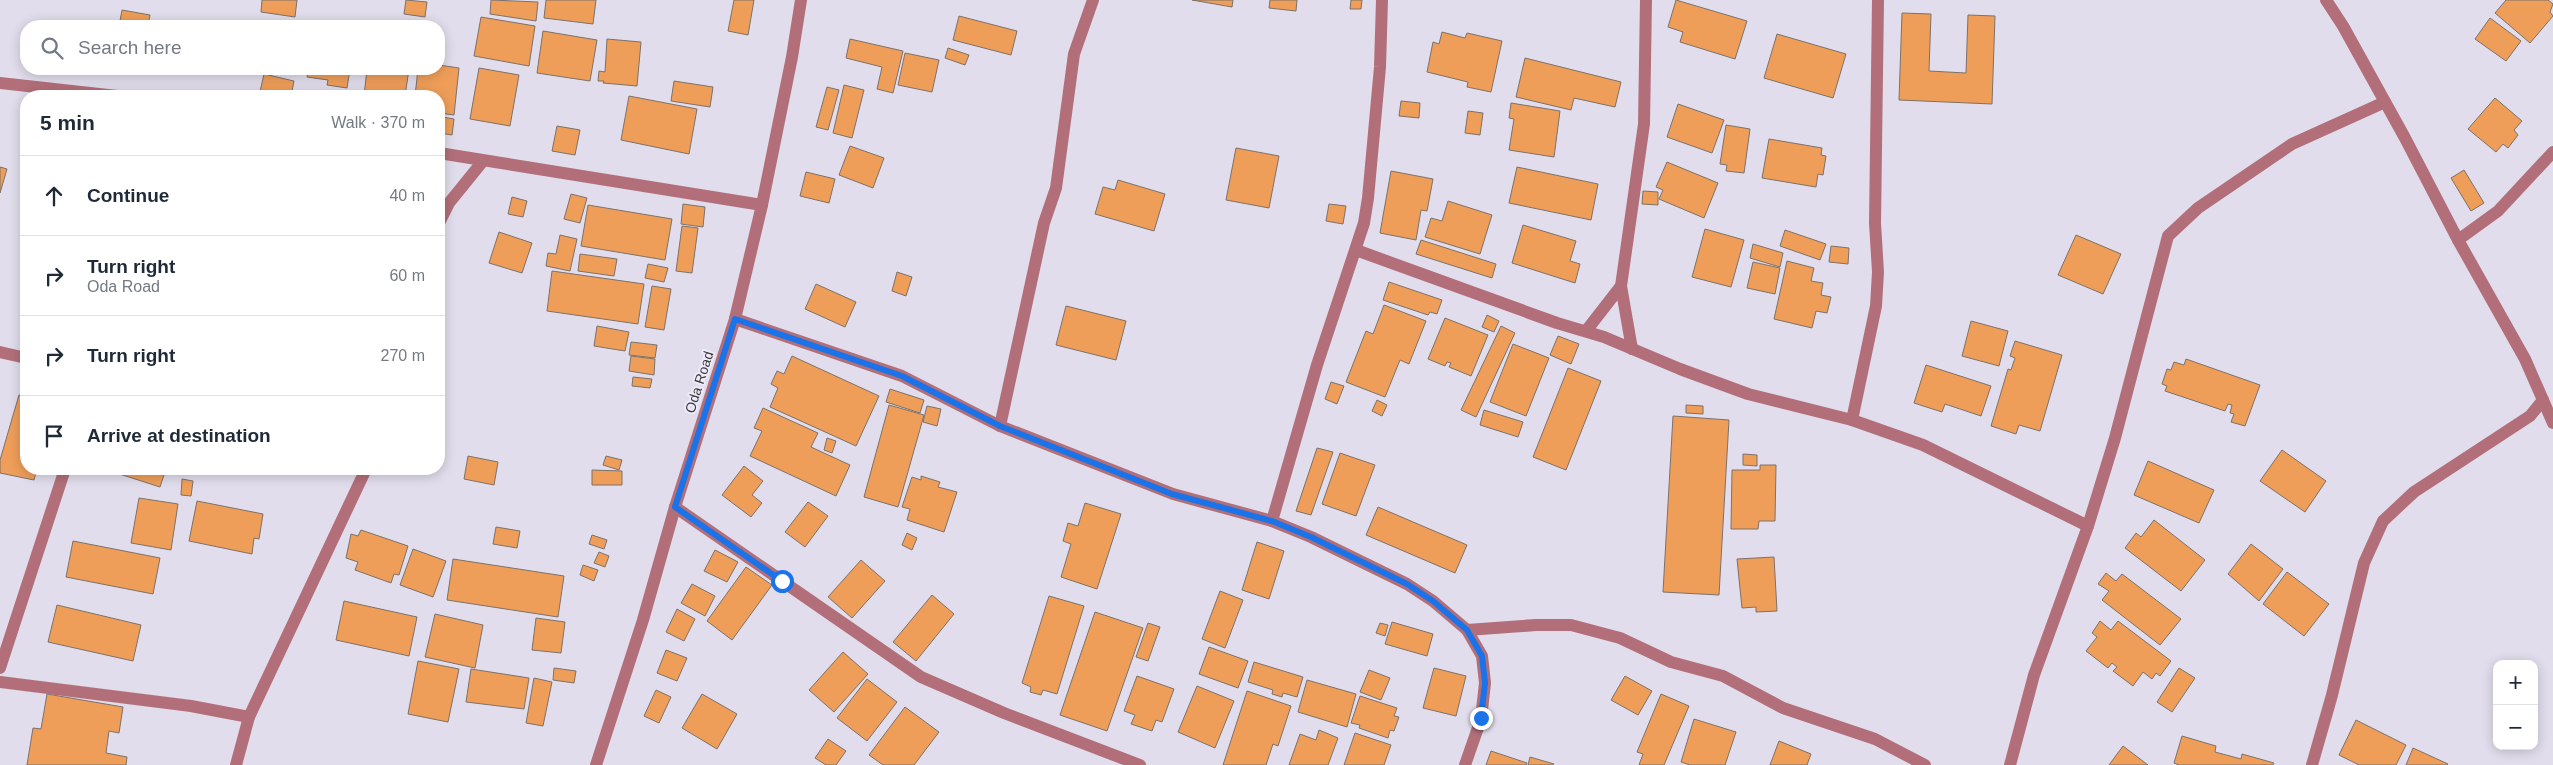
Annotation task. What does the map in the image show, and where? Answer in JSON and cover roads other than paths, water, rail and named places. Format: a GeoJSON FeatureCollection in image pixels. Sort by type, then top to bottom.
{"type":"FeatureCollection","features":[{"type":"Feature","properties":{"kind":"street","name":"Oda Road"},"geometry":{"type":"LineString","coordinates":[[596,765],[643,620],[675,507],[735,319],[762,205],[792,57],[801,0]]}},
{"type":"Feature","properties":{"kind":"street"},"geometry":{"type":"LineString","coordinates":[[1000,426],[1044,223],[1056,188],[1074,54],[1093,0]]}},
{"type":"Feature","properties":{"kind":"street"},"geometry":{"type":"LineString","coordinates":[[1272,521],[1317,365],[1356,250],[1368,198],[1380,67],[1382,0]]}},
{"type":"Feature","properties":{"kind":"street"},"geometry":{"type":"LineString","coordinates":[[1632,349],[1621,286],[1644,124],[1646,0]]}},
{"type":"Feature","properties":{"kind":"street"},"geometry":{"type":"LineString","coordinates":[[1852,420],[1876,306],[1878,272],[1875,222],[1878,0]]}},
{"type":"Feature","properties":{"kind":"street"},"geometry":{"type":"LineString","coordinates":[[2326,0],[2385,102],[2458,240],[2525,359],[2553,424]]}},
{"type":"Feature","properties":{"kind":"street"},"geometry":{"type":"LineString","coordinates":[[0,83],[63,90]]}},
{"type":"Feature","properties":{"kind":"street"},"geometry":{"type":"LineString","coordinates":[[2010,765],[2034,675],[2088,526],[2115,438],[2168,236],[2198,208],[2292,144],[2385,102]]}},
{"type":"Feature","properties":{"kind":"street"},"geometry":{"type":"LineString","coordinates":[[2458,240],[2498,211],[2553,152]]}},
{"type":"Feature","properties":{"kind":"street"},"geometry":{"type":"LineString","coordinates":[[445,154],[762,205]]}},
{"type":"Feature","properties":{"kind":"street"},"geometry":{"type":"LineString","coordinates":[[445,211],[449,203],[483,161]]}},
{"type":"Feature","properties":{"kind":"street"},"geometry":{"type":"LineString","coordinates":[[1356,250],[1586,331],[1748,394],[1852,420],[1922,445],[2088,526]]}},
{"type":"Feature","properties":{"kind":"street"},"geometry":{"type":"LineString","coordinates":[[1586,331],[1621,286]]}},
{"type":"Feature","properties":{"kind":"street"},"geometry":{"type":"LineString","coordinates":[[735,319],[902,376],[1000,426],[1172,494],[1272,521],[1311,537],[1407,584],[1433,601],[1467,630],[1482,656],[1485,683],[1481,718],[1465,765]]}},
{"type":"Feature","properties":{"kind":"street"},"geometry":{"type":"LineString","coordinates":[[0,352],[20,357]]}},
{"type":"Feature","properties":{"kind":"street"},"geometry":{"type":"LineString","coordinates":[[2312,765],[2332,695],[2364,563],[2383,521],[2414,492],[2530,416],[2543,400]]}},
{"type":"Feature","properties":{"kind":"street"},"geometry":{"type":"LineString","coordinates":[[0,668],[63,475]]}},
{"type":"Feature","properties":{"kind":"street"},"geometry":{"type":"LineString","coordinates":[[236,765],[249,717],[363,475]]}},
{"type":"Feature","properties":{"kind":"street"},"geometry":{"type":"LineString","coordinates":[[675,507],[921,677],[1004,713],[1140,765]]}},
{"type":"Feature","properties":{"kind":"street"},"geometry":{"type":"LineString","coordinates":[[1467,630],[1536,625],[1571,625],[1620,638],[1671,662],[1723,676],[1783,708],[1876,739],[1925,765]]}},
{"type":"Feature","properties":{"kind":"street"},"geometry":{"type":"LineString","coordinates":[[0,682],[191,706],[249,717]]}}]}
